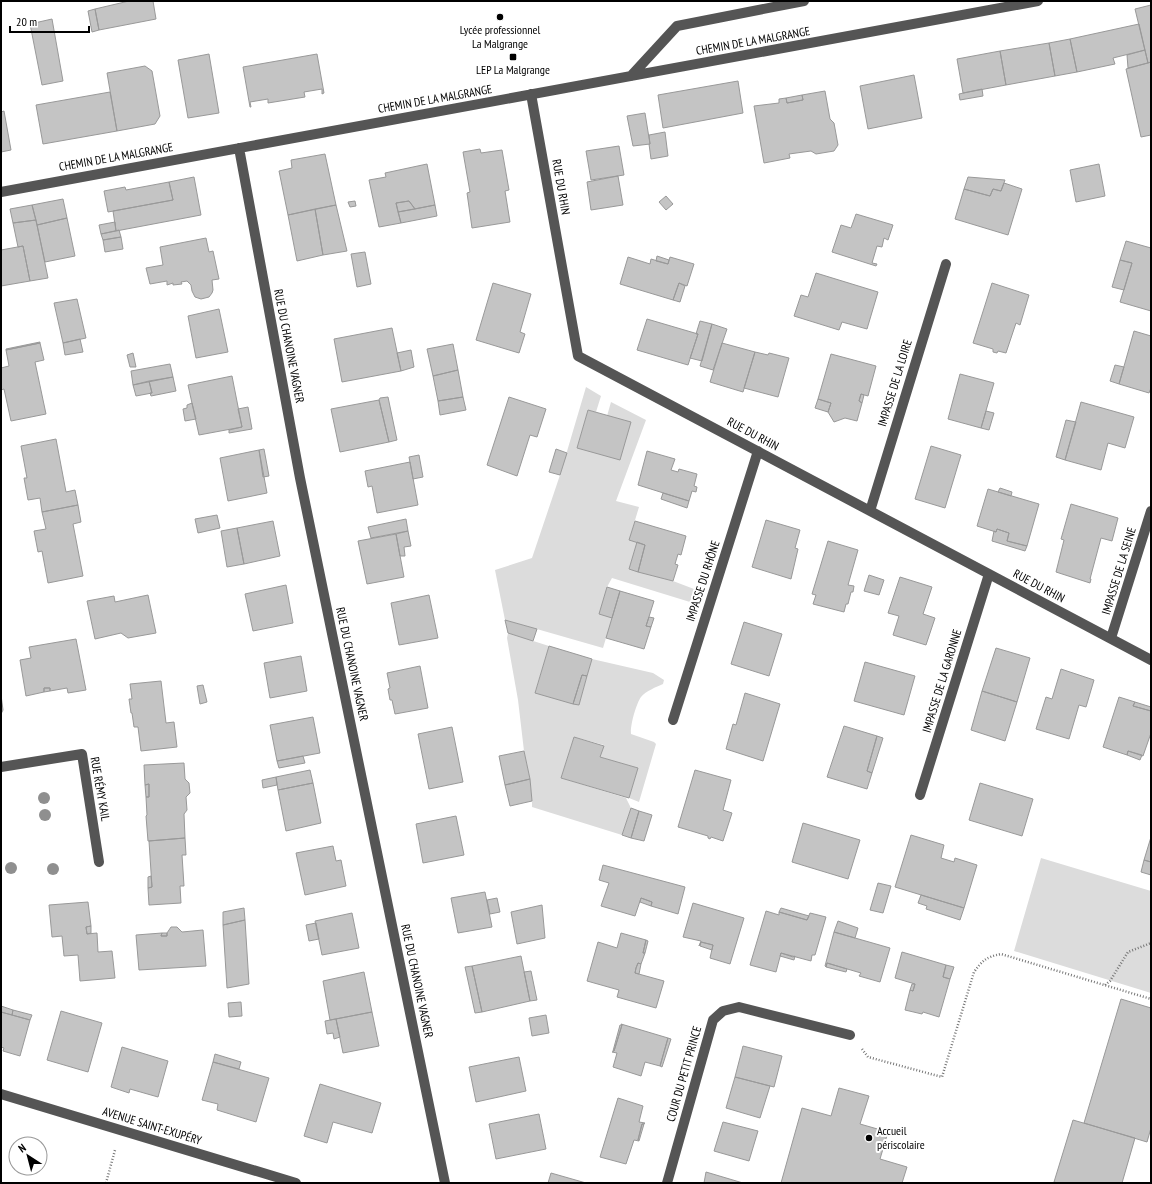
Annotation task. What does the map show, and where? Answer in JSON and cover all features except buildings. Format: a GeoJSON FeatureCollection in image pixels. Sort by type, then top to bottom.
{"type":"FeatureCollection","features":[{"type":"Feature","properties":{"kind":"street"},"geometry":{"type":"LineString","coordinates":[[631,76],[677,26],[804,1]]}},
{"type":"Feature","properties":{"kind":"street","name":"CHEMIN DE LA MALGRANGE"},"geometry":{"type":"LineString","coordinates":[[1,192],[1038,1]]}},
{"type":"Feature","properties":{"kind":"street","name":"RUE DU RHIN"},"geometry":{"type":"LineString","coordinates":[[531,94],[578,356],[1151,660]]}},
{"type":"Feature","properties":{"kind":"street","name":"RUE DU CHANOINE VAGNER"},"geometry":{"type":"LineString","coordinates":[[239,148],[300,478],[445,1183]]}},
{"type":"Feature","properties":{"kind":"street","name":"IMPASSE DE LA LOIRE"},"geometry":{"type":"LineString","coordinates":[[870,510],[946,264]]}},
{"type":"Feature","properties":{"kind":"street","name":"IMPASSE DU RHÔNE"},"geometry":{"type":"LineString","coordinates":[[673,720],[758,451]]}},
{"type":"Feature","properties":{"kind":"street","name":"IMPASSE DE LA SEINE"},"geometry":{"type":"LineString","coordinates":[[1111,638],[1151,511]]}},
{"type":"Feature","properties":{"kind":"street","name":"IMPASSE DE LA GARONNE"},"geometry":{"type":"LineString","coordinates":[[920,795],[989,574]]}},
{"type":"Feature","properties":{"kind":"street","name":"RUE RÉMY KAIL"},"geometry":{"type":"LineString","coordinates":[[1,767],[82,754],[99,862]]}},
{"type":"Feature","properties":{"kind":"street","name":"COUR DU PETIT PRINCE"},"geometry":{"type":"LineString","coordinates":[[667,1183],[713,1020],[723,1011],[739,1007],[850,1035]]}},
{"type":"Feature","properties":{"kind":"street","name":"AVENUE SAINT-EXUPÉRY"},"geometry":{"type":"LineString","coordinates":[[1,1094],[296,1183]]}},
{"type":"Feature","properties":{"kind":"path"},"geometry":{"type":"LineString","coordinates":[[1104,985],[1110,981],[1128,952],[1151,943]]}},
{"type":"Feature","properties":{"kind":"path"},"geometry":{"type":"LineString","coordinates":[[850,1035],[868,1057],[942,1077],[974,972],[982,962],[990,956],[1001,954],[1151,999]]}},
{"type":"Feature","properties":{"kind":"path"},"geometry":{"type":"LineString","coordinates":[[106,1183],[115,1150]]}},
{"type":"Feature","properties":{"kind":"shaded area"},"geometry":{"type":"Polygon","coordinates":[[[586,387],[601,396],[596,412],[588,410],[577,448],[607,416],[611,402],[646,420],[616,501],[639,507],[629,540],[637,542],[629,569],[673,581],[694,589],[690,602],[612,578],[607,587],[612,618],[603,648],[505,620],[495,570],[532,558],[560,475],[586,387]]]}},
{"type":"Feature","properties":{"kind":"shaded area"},"geometry":{"type":"Polygon","coordinates":[[[508,633],[549,646],[535,692],[579,705],[592,659],[653,673],[664,680],[663,684],[648,691],[641,697],[632,721],[631,734],[656,744],[639,802],[629,798],[638,768],[600,757],[604,745],[574,737],[561,778],[626,798],[631,808],[622,835],[532,807],[530,779],[524,751],[518,700],[507,638],[508,633]]]}},
{"type":"Feature","properties":{"kind":"shaded area"},"geometry":{"type":"Polygon","coordinates":[[[1041,858],[1151,891],[1151,993],[1014,951],[1041,858]]]}},
{"type":"Feature","properties":{"kind":"place","name":"Lycée professionnel La Malgrange"},"geometry":{"type":"Point","coordinates":[500,17]}},
{"type":"Feature","properties":{"kind":"place","name":"LEP La Malgrange"},"geometry":{"type":"Point","coordinates":[513,57]}},
{"type":"Feature","properties":{"kind":"place","name":"Accueil périscolaire"},"geometry":{"type":"Point","coordinates":[869,1138]}}]}
